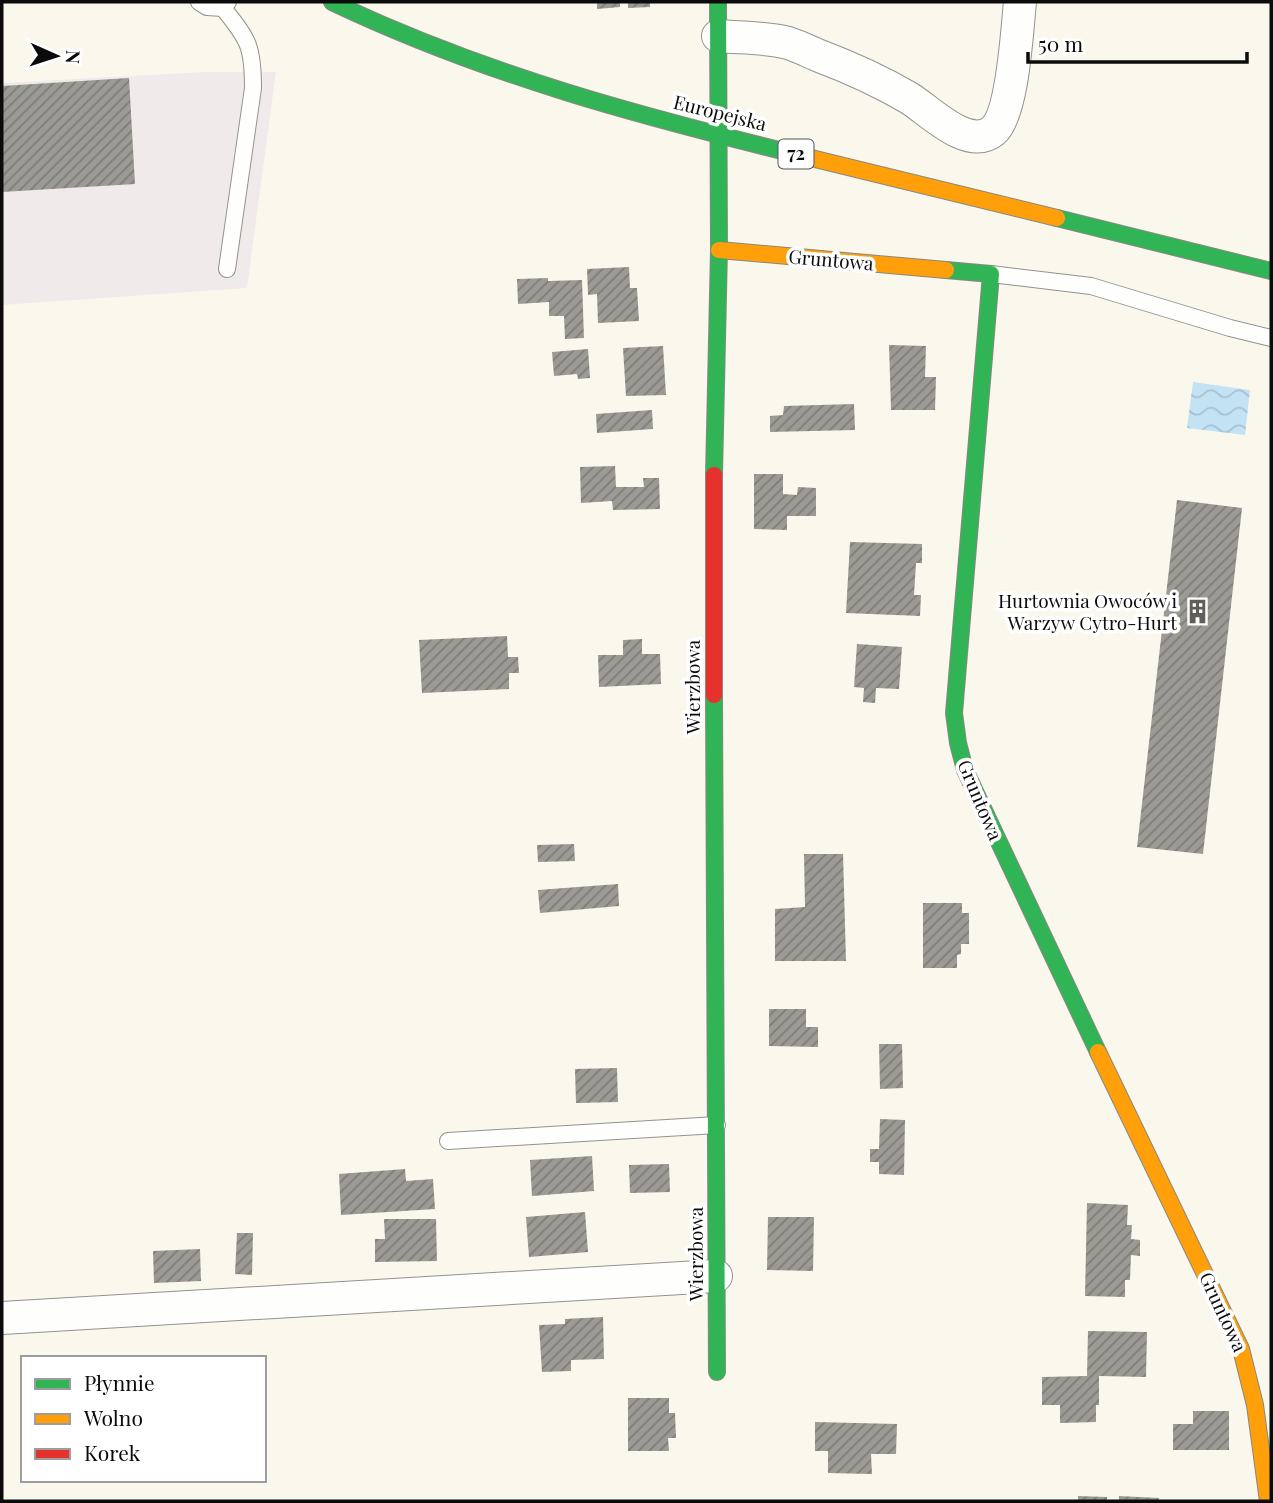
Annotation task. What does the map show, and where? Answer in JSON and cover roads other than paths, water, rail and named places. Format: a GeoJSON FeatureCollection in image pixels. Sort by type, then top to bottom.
{"type":"FeatureCollection","features":[{"type":"Feature","properties":{"kind":"street","name":"Europejska"},"geometry":{"type":"LineString","coordinates":[[332,2],[401,35],[480,66],[615,108],[1271,271]]}},
{"type":"Feature","properties":{"kind":"street","name":"Wierzbowa"},"geometry":{"type":"LineString","coordinates":[[717,1372],[713,524],[719,250],[718,2]]}},
{"type":"Feature","properties":{"kind":"street"},"geometry":{"type":"LineString","coordinates":[[718,36],[786,43],[855,70],[909,98],[953,129],[969,136],[981,137],[993,130],[1000,120],[1009,96],[1020,2]]}},
{"type":"Feature","properties":{"kind":"street","name":"Gruntowa"},"geometry":{"type":"LineString","coordinates":[[719,250],[991,274],[954,713],[958,743],[965,770],[1000,847],[1241,1349],[1256,1407],[1268,1501]]}},
{"type":"Feature","properties":{"kind":"street"},"geometry":{"type":"LineString","coordinates":[[2,1318],[716,1276]]}},
{"type":"Feature","properties":{"kind":"lane"},"geometry":{"type":"LineString","coordinates":[[199,2],[207,7],[226,5],[246,37],[253,63],[253,88],[227,269]]}},
{"type":"Feature","properties":{"kind":"lane"},"geometry":{"type":"LineString","coordinates":[[991,274],[1091,286],[1271,338]]}},
{"type":"Feature","properties":{"kind":"lane"},"geometry":{"type":"LineString","coordinates":[[448,1141],[717,1125]]}},
{"type":"Feature","properties":{"kind":"water"},"geometry":{"type":"Polygon","coordinates":[[[1193,382],[1250,390],[1245,435],[1187,428],[1193,382]]]}},
{"type":"Feature","properties":{"kind":"place","name":"Hurtownia Owoców i Warzyw Cytro-Hurt"},"geometry":{"type":"Point","coordinates":[1197,612]}}]}
